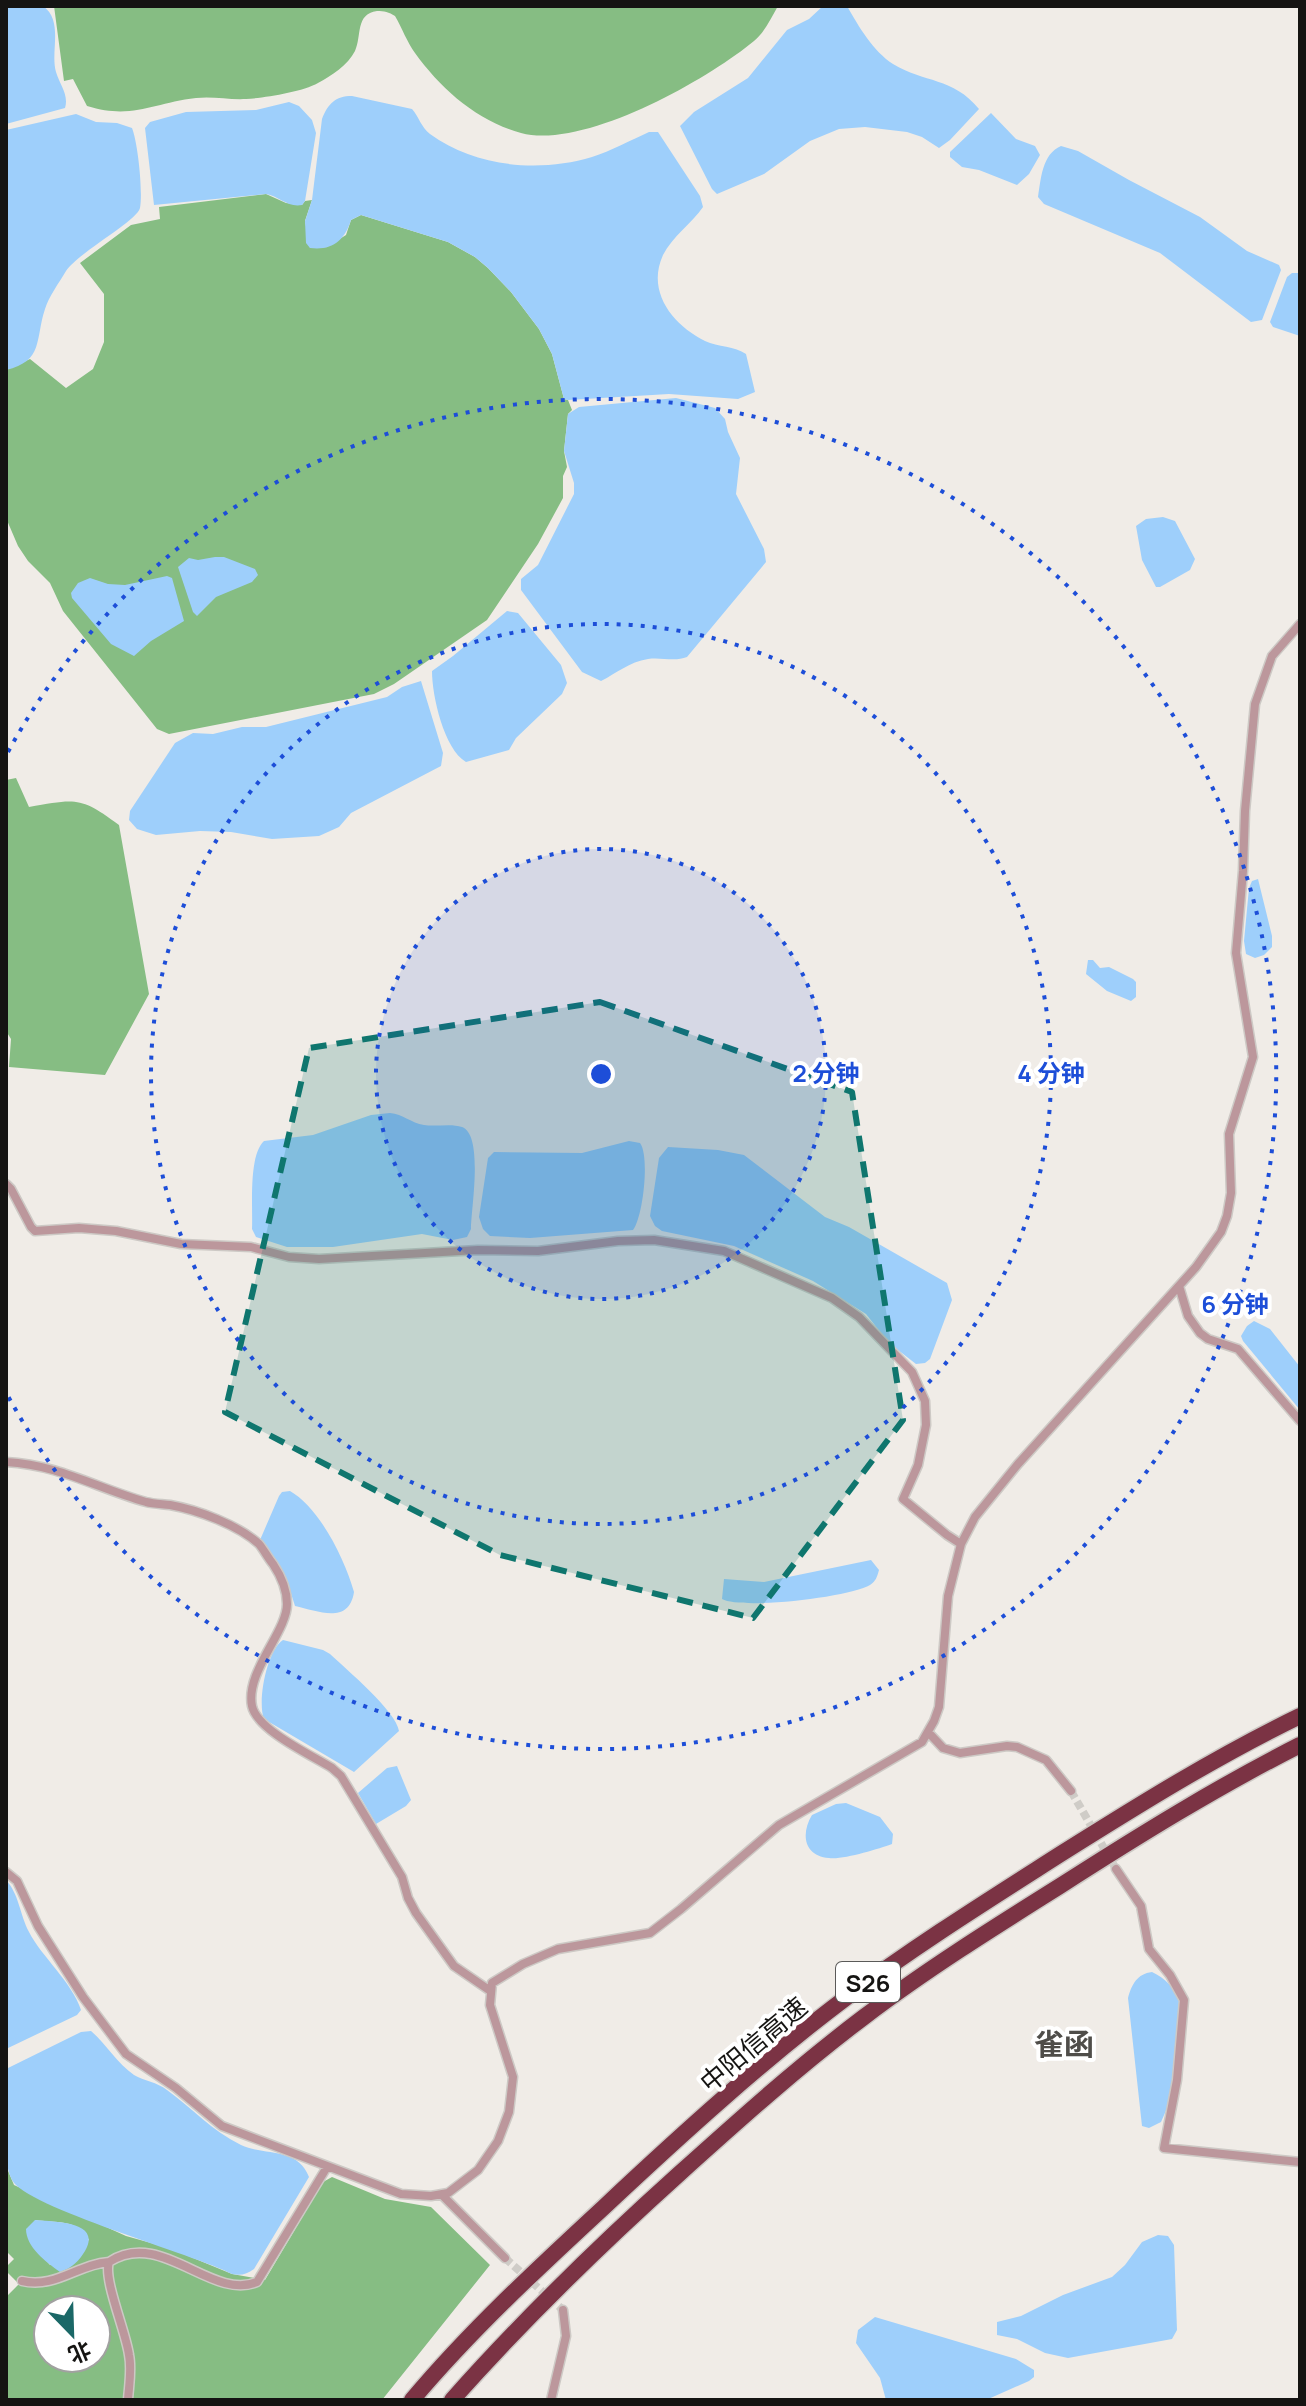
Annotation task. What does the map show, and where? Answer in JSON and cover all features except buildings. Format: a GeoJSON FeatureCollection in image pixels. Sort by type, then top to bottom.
{"type":"FeatureCollection","features":[{"type":"Feature","properties":{"kind":"highway","name":"中阳信高速"},"geometry":{"type":"LineString","coordinates":[[412,2400],[489,2318],[621,2191],[767,2062],[848,1996],[1084,1839],[1214,1762],[1300,1716]]}},
{"type":"Feature","properties":{"kind":"highway","name":"中阳信高速"},"geometry":{"type":"LineString","coordinates":[[452,2400],[507,2337],[627,2221],[761,2101],[864,2017],[972,1942],[1098,1861],[1227,1784],[1300,1745]]}},
{"type":"Feature","properties":{"kind":"street"},"geometry":{"type":"LineString","coordinates":[[6,1872],[17,1881],[38,1926],[83,1997],[126,2054],[176,2088],[222,2126],[401,2194],[442,2195],[469,2179],[488,2158],[509,2112],[513,2077],[490,2005],[492,1983],[504,1974],[558,1949],[650,1933],[779,1825],[922,1742],[939,1707],[948,1596],[961,1544],[975,1517],[1215,1242],[1227,1216],[1231,1193],[1229,1134],[1253,1057],[1236,953],[1255,704],[1272,656],[1300,624]]}},
{"type":"Feature","properties":{"kind":"street"},"geometry":{"type":"LineString","coordinates":[[6,1184],[35,1231],[79,1228],[116,1231],[181,1244],[251,1247],[295,1258],[345,1260],[434,1252],[538,1251],[618,1241],[654,1240],[724,1251],[832,1298],[859,1317],[912,1372],[925,1401],[926,1425],[918,1465],[903,1499],[961,1544]]}},
{"type":"Feature","properties":{"kind":"street"},"geometry":{"type":"LineString","coordinates":[[1179,1286],[1188,1316],[1200,1333],[1208,1339],[1238,1349],[1300,1421]]}},
{"type":"Feature","properties":{"kind":"street"},"geometry":{"type":"LineString","coordinates":[[6,1462],[70,1474],[147,1502],[212,1518],[224,1522],[259,1545],[280,1575],[287,1606],[282,1624],[265,1651],[260,1666],[251,1695],[254,1711],[266,1727],[341,1776],[402,1877],[416,1913],[454,1966],[489,1990]]}},
{"type":"Feature","properties":{"kind":"street"},"geometry":{"type":"LineString","coordinates":[[928,1732],[943,1748],[960,1753],[1017,1747],[1046,1760],[1071,1791]]}},
{"type":"Feature","properties":{"kind":"street"},"geometry":{"type":"LineString","coordinates":[[1116,1869],[1141,1906],[1149,1949],[1170,1975],[1184,2000],[1177,2080],[1164,2148],[1300,2162]]}},
{"type":"Feature","properties":{"kind":"street"},"geometry":{"type":"LineString","coordinates":[[22,2281],[41,2283],[60,2280],[96,2263],[109,2262],[129,2253],[147,2253],[195,2269],[231,2286],[248,2286],[257,2282],[327,2167]]}},
{"type":"Feature","properties":{"kind":"street"},"geometry":{"type":"LineString","coordinates":[[442,2195],[505,2258]]}},
{"type":"Feature","properties":{"kind":"street"},"geometry":{"type":"LineString","coordinates":[[109,2262],[107,2278],[116,2300],[129,2354],[128,2400]]}},
{"type":"Feature","properties":{"kind":"street"},"geometry":{"type":"LineString","coordinates":[[551,2400],[566,2336],[563,2310]]}},
{"type":"Feature","properties":{"kind":"highlighted area"},"geometry":{"type":"Polygon","coordinates":[[[600,1002],[852,1092],[903,1420],[753,1618],[500,1555],[225,1412],[309,1048],[600,1002]]]}},
{"type":"Feature","properties":{"kind":"green space"},"geometry":{"type":"Polygon","coordinates":[[[54,6],[778,6],[754,41],[676,92],[610,122],[547,136],[505,128],[461,102],[425,66],[412,49],[395,16],[380,11],[365,16],[355,51],[348,61],[328,77],[303,89],[254,98],[196,98],[130,111],[87,106],[73,79],[64,81],[54,6]]]}},
{"type":"Feature","properties":{"kind":"green space"},"geometry":{"type":"Polygon","coordinates":[[[266,194],[286,203],[302,205],[312,200],[305,221],[310,248],[327,247],[346,235],[351,220],[361,215],[448,242],[488,268],[539,329],[552,354],[564,399],[568,400],[572,410],[568,414],[564,451],[567,467],[563,476],[563,498],[538,544],[487,620],[394,684],[374,694],[169,734],[157,729],[63,611],[50,583],[18,546],[6,518],[6,370],[30,359],[66,388],[93,369],[104,342],[104,294],[80,263],[131,225],[160,219],[159,207],[266,194]]]}},
{"type":"Feature","properties":{"kind":"green space"},"geometry":{"type":"Polygon","coordinates":[[[16,778],[29,807],[77,802],[86,804],[119,825],[149,994],[105,1075],[9,1067],[11,1039],[6,1031],[6,780],[16,778]]]}},
{"type":"Feature","properties":{"kind":"green space"},"geometry":{"type":"Polygon","coordinates":[[[6,2166],[14,2185],[126,2236],[169,2248],[232,2274],[265,2280],[323,2182],[332,2177],[385,2199],[431,2207],[490,2265],[382,2400],[6,2400],[6,2297],[19,2284],[6,2271],[6,2267],[14,2259],[6,2251],[6,2166]],[[35,2220],[43,2257],[50,2265],[89,2240],[79,2228],[35,2220]]]}},
{"type":"Feature","properties":{"kind":"water"},"geometry":{"type":"Polygon","coordinates":[[[6,6],[43,6],[49,12],[55,28],[56,72],[66,103],[65,108],[6,124],[6,6]]]}},
{"type":"Feature","properties":{"kind":"water"},"geometry":{"type":"Polygon","coordinates":[[[823,6],[847,6],[867,38],[886,59],[905,70],[959,91],[979,109],[939,148],[907,132],[865,127],[839,129],[810,141],[764,174],[717,194],[680,126],[694,112],[748,78],[787,30],[809,19],[823,6]]]}},
{"type":"Feature","properties":{"kind":"water"},"geometry":{"type":"Polygon","coordinates":[[[352,96],[412,109],[427,131],[448,145],[467,154],[508,164],[572,162],[599,155],[649,132],[658,132],[700,196],[703,207],[663,255],[658,282],[660,294],[673,317],[693,334],[710,343],[746,354],[755,392],[738,399],[669,394],[564,399],[552,354],[539,329],[511,292],[475,257],[448,242],[361,215],[351,220],[336,243],[325,248],[310,248],[306,243],[305,221],[312,200],[322,119],[333,102],[352,96]]]}},
{"type":"Feature","properties":{"kind":"water"},"geometry":{"type":"Polygon","coordinates":[[[289,102],[299,106],[312,120],[316,133],[302,205],[292,205],[266,194],[154,205],[145,128],[150,122],[186,112],[256,110],[289,102]]]}},
{"type":"Feature","properties":{"kind":"water"},"geometry":{"type":"Polygon","coordinates":[[[991,113],[1016,139],[1035,146],[1040,155],[1029,174],[1017,185],[979,170],[962,167],[950,157],[950,152],[991,113]]]}},
{"type":"Feature","properties":{"kind":"water"},"geometry":{"type":"Polygon","coordinates":[[[76,114],[96,122],[117,123],[132,128],[139,168],[140,208],[129,221],[66,271],[47,304],[32,355],[27,361],[6,370],[6,130],[76,114]]]}},
{"type":"Feature","properties":{"kind":"water"},"geometry":{"type":"Polygon","coordinates":[[[1061,146],[1078,151],[1200,217],[1247,251],[1279,265],[1281,270],[1262,320],[1251,322],[1160,253],[1044,204],[1038,197],[1046,161],[1061,146]]]}},
{"type":"Feature","properties":{"kind":"water"},"geometry":{"type":"Polygon","coordinates":[[[1300,273],[1300,336],[1273,327],[1270,322],[1287,277],[1300,273]]]}},
{"type":"Feature","properties":{"kind":"water"},"geometry":{"type":"Polygon","coordinates":[[[676,398],[715,408],[725,419],[740,458],[736,494],[764,549],[766,562],[687,657],[641,660],[601,681],[582,672],[521,590],[521,579],[538,565],[574,494],[574,483],[564,451],[568,414],[579,407],[676,398]]]}},
{"type":"Feature","properties":{"kind":"water"},"geometry":{"type":"Polygon","coordinates":[[[1163,517],[1175,521],[1195,559],[1190,570],[1156,587],[1142,560],[1136,526],[1146,519],[1163,517]]]}},
{"type":"Feature","properties":{"kind":"water"},"geometry":{"type":"Polygon","coordinates":[[[224,557],[255,569],[258,575],[252,582],[216,597],[197,616],[178,567],[189,558],[224,557]]]}},
{"type":"Feature","properties":{"kind":"water"},"geometry":{"type":"Polygon","coordinates":[[[167,576],[172,578],[184,621],[151,641],[134,656],[111,644],[72,598],[71,593],[78,583],[90,578],[125,585],[167,576]]]}},
{"type":"Feature","properties":{"kind":"water"},"geometry":{"type":"Polygon","coordinates":[[[507,611],[518,613],[561,665],[567,683],[562,694],[516,738],[509,750],[466,762],[451,746],[446,734],[434,694],[432,671],[507,611]]]}},
{"type":"Feature","properties":{"kind":"water"},"geometry":{"type":"Polygon","coordinates":[[[421,681],[443,753],[441,766],[351,813],[339,827],[319,836],[272,839],[231,832],[156,835],[137,829],[129,820],[130,811],[175,743],[193,733],[213,734],[242,727],[266,727],[387,697],[402,687],[421,681]]]}},
{"type":"Feature","properties":{"kind":"water"},"geometry":{"type":"Polygon","coordinates":[[[1258,879],[1272,947],[1255,958],[1246,954],[1244,941],[1249,888],[1252,881],[1258,879]]]}},
{"type":"Feature","properties":{"kind":"water"},"geometry":{"type":"Polygon","coordinates":[[[1088,960],[1093,960],[1100,968],[1109,967],[1133,979],[1136,982],[1136,997],[1131,1001],[1107,991],[1086,974],[1088,960]]]}},
{"type":"Feature","properties":{"kind":"water"},"geometry":{"type":"Polygon","coordinates":[[[390,1113],[424,1125],[462,1127],[469,1133],[475,1174],[471,1229],[467,1237],[453,1240],[422,1234],[333,1247],[287,1247],[256,1237],[252,1229],[253,1170],[264,1141],[313,1135],[371,1115],[390,1113]]]}},
{"type":"Feature","properties":{"kind":"water"},"geometry":{"type":"Polygon","coordinates":[[[629,1141],[640,1143],[645,1160],[642,1200],[633,1230],[530,1238],[490,1236],[483,1229],[479,1217],[488,1158],[494,1152],[582,1153],[629,1141]]]}},
{"type":"Feature","properties":{"kind":"water"},"geometry":{"type":"Polygon","coordinates":[[[668,1147],[744,1155],[825,1217],[849,1227],[947,1283],[952,1300],[930,1359],[916,1364],[889,1343],[866,1314],[813,1281],[734,1246],[662,1231],[655,1226],[650,1216],[659,1158],[668,1147]]]}},
{"type":"Feature","properties":{"kind":"water"},"geometry":{"type":"Polygon","coordinates":[[[1254,1321],[1270,1329],[1300,1367],[1300,1410],[1243,1341],[1241,1336],[1254,1321]]]}},
{"type":"Feature","properties":{"kind":"water"},"geometry":{"type":"Polygon","coordinates":[[[290,1491],[321,1522],[344,1565],[354,1592],[346,1609],[331,1613],[295,1606],[286,1578],[260,1540],[279,1496],[282,1492],[290,1491]]]}},
{"type":"Feature","properties":{"kind":"water"},"geometry":{"type":"Polygon","coordinates":[[[871,1560],[879,1570],[874,1582],[842,1594],[773,1603],[722,1599],[724,1579],[764,1582],[871,1560]]]}},
{"type":"Feature","properties":{"kind":"water"},"geometry":{"type":"Polygon","coordinates":[[[283,1640],[330,1654],[370,1691],[396,1723],[399,1731],[354,1772],[264,1719],[262,1700],[265,1676],[272,1654],[283,1640]]]}},
{"type":"Feature","properties":{"kind":"water"},"geometry":{"type":"Polygon","coordinates":[[[397,1766],[411,1800],[376,1824],[358,1793],[387,1768],[397,1766]]]}},
{"type":"Feature","properties":{"kind":"water"},"geometry":{"type":"Polygon","coordinates":[[[846,1803],[880,1817],[893,1834],[892,1844],[843,1857],[829,1858],[814,1853],[806,1836],[812,1815],[846,1803]]]}},
{"type":"Feature","properties":{"kind":"water"},"geometry":{"type":"Polygon","coordinates":[[[6,1880],[14,1892],[29,1932],[71,1989],[81,2010],[77,2015],[6,2049],[6,1880]]]}},
{"type":"Feature","properties":{"kind":"water"},"geometry":{"type":"Polygon","coordinates":[[[1152,1972],[1169,1984],[1180,2001],[1171,2094],[1161,2122],[1149,2128],[1142,2126],[1128,1998],[1136,1980],[1152,1972]]]}},
{"type":"Feature","properties":{"kind":"water"},"geometry":{"type":"Polygon","coordinates":[[[91,2031],[134,2075],[163,2087],[231,2139],[250,2148],[289,2157],[304,2167],[309,2177],[254,2269],[244,2274],[232,2274],[78,2217],[24,2191],[12,2180],[5,2142],[6,2069],[81,2032],[91,2031]]]}},
{"type":"Feature","properties":{"kind":"water"},"geometry":{"type":"Polygon","coordinates":[[[35,2220],[73,2225],[87,2233],[89,2241],[78,2261],[60,2272],[43,2259],[27,2236],[26,2229],[35,2220]]]}},
{"type":"Feature","properties":{"kind":"water"},"geometry":{"type":"Polygon","coordinates":[[[1158,2235],[1168,2236],[1174,2245],[1177,2330],[1172,2339],[1068,2358],[997,2335],[997,2322],[1021,2316],[1063,2295],[1112,2277],[1142,2242],[1158,2235]]]}},
{"type":"Feature","properties":{"kind":"water"},"geometry":{"type":"Polygon","coordinates":[[[875,2317],[1016,2359],[1034,2370],[1034,2377],[986,2400],[886,2400],[880,2378],[856,2343],[858,2330],[875,2317]]]}},
{"type":"Feature","properties":{"kind":"tunnel"},"geometry":{"type":"LineString","coordinates":[[1071,1791],[1116,1869]]}},
{"type":"Feature","properties":{"kind":"tunnel"},"geometry":{"type":"LineString","coordinates":[[505,2258],[563,2310]]}},
{"type":"Feature","properties":{"kind":"district","name":"雀函"},"geometry":{"type":"Point","coordinates":[1064,2043]}}]}
